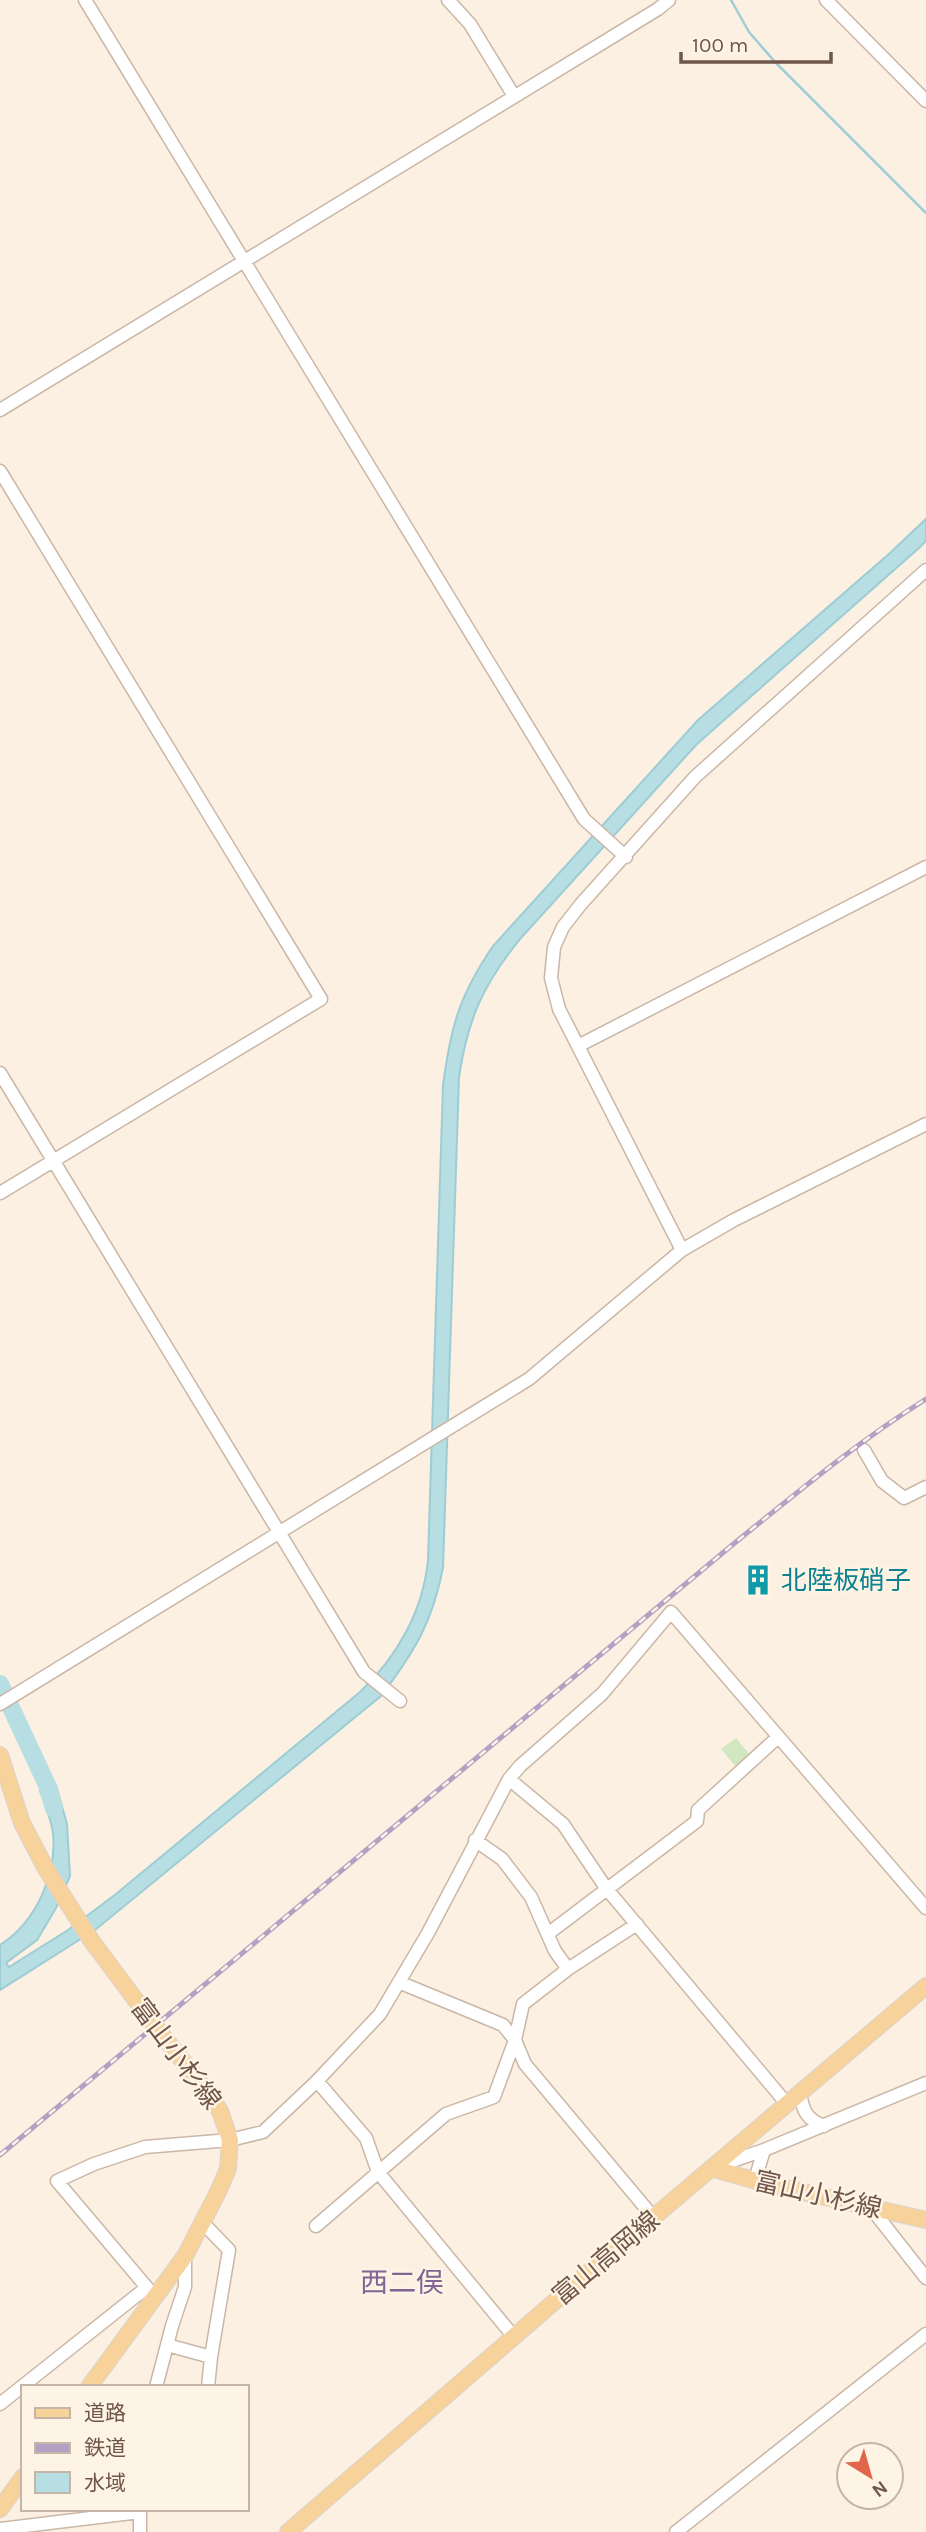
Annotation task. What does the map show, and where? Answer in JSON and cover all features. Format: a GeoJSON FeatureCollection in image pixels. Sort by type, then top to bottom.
{"type":"FeatureCollection","features":[{"type":"Feature","properties":{"kind":"main road","name":"富山小杉線"},"geometry":{"type":"LineString","coordinates":[[0,1755],[22,1824],[46,1869],[91,1940],[206,2090],[220,2111],[230,2140],[228,2169],[185,2256],[150,2292],[90,2385]]}},
{"type":"Feature","properties":{"kind":"main road","name":"富山高岡線"},"geometry":{"type":"LineString","coordinates":[[299,2529],[514,2337],[926,1986]]}},
{"type":"Feature","properties":{"kind":"main road","name":"富山小杉線"},"geometry":{"type":"LineString","coordinates":[[712,2168],[764,2183],[926,2220]]}},
{"type":"Feature","properties":{"kind":"main road"},"geometry":{"type":"LineString","coordinates":[[0,2509],[21,2480]]}},
{"type":"Feature","properties":{"kind":"street"},"geometry":{"type":"LineString","coordinates":[[85,0],[584,819],[626,857]]}},
{"type":"Feature","properties":{"kind":"street"},"geometry":{"type":"LineString","coordinates":[[448,0],[470,24],[514,96]]}},
{"type":"Feature","properties":{"kind":"street"},"geometry":{"type":"LineString","coordinates":[[0,410],[669,0]]}},
{"type":"Feature","properties":{"kind":"street"},"geometry":{"type":"LineString","coordinates":[[826,0],[926,101]]}},
{"type":"Feature","properties":{"kind":"street"},"geometry":{"type":"LineString","coordinates":[[0,471],[321,999],[0,1193]]}},
{"type":"Feature","properties":{"kind":"street"},"geometry":{"type":"LineString","coordinates":[[682,1250],[559,1009],[551,978],[554,947],[563,927],[695,777],[926,570]]}},
{"type":"Feature","properties":{"kind":"street"},"geometry":{"type":"LineString","coordinates":[[578,1046],[926,867]]}},
{"type":"Feature","properties":{"kind":"street"},"geometry":{"type":"LineString","coordinates":[[0,1073],[278,1533],[368,1676],[400,1701]]}},
{"type":"Feature","properties":{"kind":"street"},"geometry":{"type":"LineString","coordinates":[[0,1704],[529,1379],[682,1250],[734,1220],[926,1124]]}},
{"type":"Feature","properties":{"kind":"street"},"geometry":{"type":"LineString","coordinates":[[864,1450],[882,1481],[904,1498],[926,1487]]}},
{"type":"Feature","properties":{"kind":"street"},"geometry":{"type":"LineString","coordinates":[[25,2385],[150,2292],[57,2181],[105,2159],[145,2147],[230,2140],[263,2132],[317,2081],[380,2014],[401,1983],[509,1779],[520,1766],[602,1694],[671,1612],[926,1908]]}},
{"type":"Feature","properties":{"kind":"street"},"geometry":{"type":"LineString","coordinates":[[549,1933],[697,1821],[698,1810],[778,1737]]}},
{"type":"Feature","properties":{"kind":"street"},"geometry":{"type":"LineString","coordinates":[[509,1779],[563,1824],[606,1888],[787,2104]]}},
{"type":"Feature","properties":{"kind":"street"},"geometry":{"type":"LineString","coordinates":[[475,1840],[502,1859],[531,1897],[555,1951],[568,1969]]}},
{"type":"Feature","properties":{"kind":"street"},"geometry":{"type":"LineString","coordinates":[[316,2226],[446,2114],[494,2097],[515,2040],[523,2004],[568,1969],[637,1924]]}},
{"type":"Feature","properties":{"kind":"street"},"geometry":{"type":"LineString","coordinates":[[401,1983],[503,2025],[515,2040],[525,2063],[654,2218]]}},
{"type":"Feature","properties":{"kind":"street"},"geometry":{"type":"LineString","coordinates":[[317,2081],[366,2138],[378,2172],[514,2337]]}},
{"type":"Feature","properties":{"kind":"street"},"geometry":{"type":"LineString","coordinates":[[712,2168],[764,2150],[926,2083]]}},
{"type":"Feature","properties":{"kind":"street"},"geometry":{"type":"LineString","coordinates":[[800,2093],[803,2111],[813,2122],[824,2126]]}},
{"type":"Feature","properties":{"kind":"street"},"geometry":{"type":"LineString","coordinates":[[764,2150],[757,2173],[764,2183]]}},
{"type":"Feature","properties":{"kind":"street"},"geometry":{"type":"LineString","coordinates":[[871,2208],[926,2278]]}},
{"type":"Feature","properties":{"kind":"street"},"geometry":{"type":"LineString","coordinates":[[203,2223],[229,2250],[208,2385]]}},
{"type":"Feature","properties":{"kind":"street"},"geometry":{"type":"LineString","coordinates":[[157,2385],[185,2287],[185,2256]]}},
{"type":"Feature","properties":{"kind":"street"},"geometry":{"type":"LineString","coordinates":[[676,2532],[926,2334]]}},
{"type":"Feature","properties":{"kind":"street"},"geometry":{"type":"LineString","coordinates":[[167,2345],[211,2357]]}},
{"type":"Feature","properties":{"kind":"street"},"geometry":{"type":"LineString","coordinates":[[0,2404],[21,2388]]}},
{"type":"Feature","properties":{"kind":"street"},"geometry":{"type":"LineString","coordinates":[[0,2529],[133,2511]]}},
{"type":"Feature","properties":{"kind":"street"},"geometry":{"type":"LineString","coordinates":[[140,2511],[140,2532]]}},
{"type":"Feature","properties":{"kind":"green space"},"geometry":{"type":"Polygon","coordinates":[[[736,1738],[751,1756],[737,1768],[721,1749],[736,1738]]]}},
{"type":"Feature","properties":{"kind":"water"},"geometry":{"type":"Polygon","coordinates":[[[926,519],[926,541],[919,548],[697,744],[520,939],[496,972],[479,1003],[467,1037],[459,1077],[443,1568],[428,1621],[413,1650],[381,1696],[95,1930],[0,1990],[0,1945],[24,1924],[34,1911],[42,1896],[51,1865],[53,1833],[40,1791],[56,1785],[67,1824],[70,1876],[56,1908],[37,1940],[6,1963],[9,1967],[68,1930],[116,1894],[360,1692],[386,1664],[414,1615],[428,1560],[443,1085],[453,1028],[464,996],[493,946],[698,720],[926,519]]]}},
{"type":"Feature","properties":{"kind":"waterway"},"geometry":{"type":"LineString","coordinates":[[731,0],[749,32],[775,62],[926,213]]}},
{"type":"Feature","properties":{"kind":"waterway"},"geometry":{"type":"LineString","coordinates":[[0,1684],[48,1787],[54,1809]]}},
{"type":"Feature","properties":{"kind":"railway"},"geometry":{"type":"LineString","coordinates":[[0,2155],[802,1488],[926,1399]]}},
{"type":"Feature","properties":{"kind":"place","name":"北陸板硝子"},"geometry":{"type":"Point","coordinates":[758,1580]}},
{"type":"Feature","properties":{"kind":"district","name":"西二俣"},"geometry":{"type":"Point","coordinates":[402,2282]}}]}
